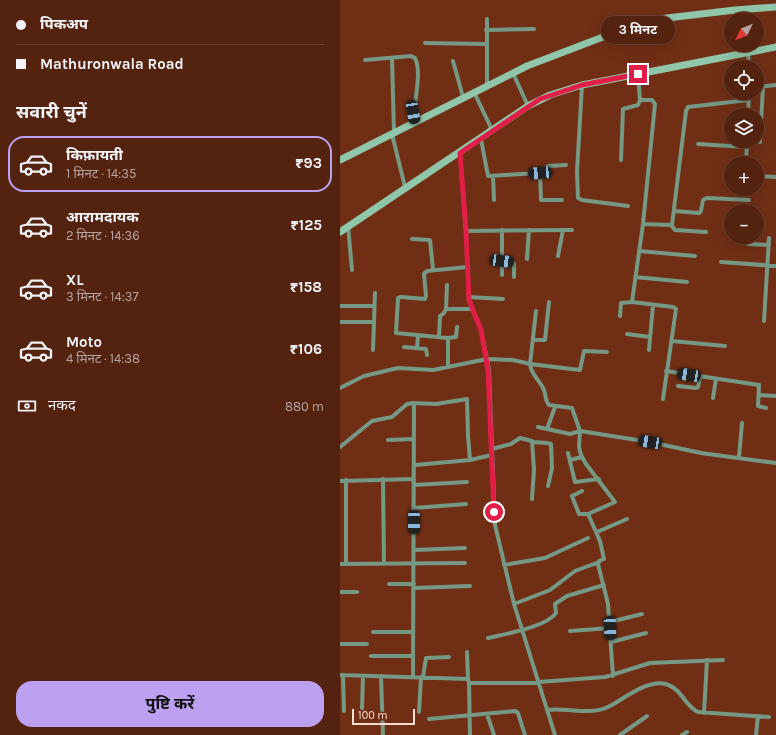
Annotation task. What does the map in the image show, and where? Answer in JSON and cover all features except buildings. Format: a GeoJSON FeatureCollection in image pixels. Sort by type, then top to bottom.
{"type":"FeatureCollection","features":[{"type":"Feature","properties":{"kind":"street"},"geometry":{"type":"LineString","coordinates":[[340,160],[513,73],[565,51],[629,28],[667,18],[776,7]]}},
{"type":"Feature","properties":{"kind":"street"},"geometry":{"type":"LineString","coordinates":[[487,19],[487,86]]}},
{"type":"Feature","properties":{"kind":"street"},"geometry":{"type":"LineString","coordinates":[[486,30],[534,29]]}},
{"type":"Feature","properties":{"kind":"street"},"geometry":{"type":"LineString","coordinates":[[425,43],[486,44]]}},
{"type":"Feature","properties":{"kind":"street"},"geometry":{"type":"LineString","coordinates":[[764,49],[776,47]]}},
{"type":"Feature","properties":{"kind":"street"},"geometry":{"type":"LineString","coordinates":[[340,232],[481,139],[528,106],[550,95],[582,85],[748,52],[749,60]]}},
{"type":"Feature","properties":{"kind":"street"},"geometry":{"type":"LineString","coordinates":[[364,60],[411,56],[416,60],[417,101],[413,112],[415,122]]}},
{"type":"Feature","properties":{"kind":"street"},"geometry":{"type":"LineString","coordinates":[[392,58],[393,133],[405,188]]}},
{"type":"Feature","properties":{"kind":"street"},"geometry":{"type":"LineString","coordinates":[[452,62],[463,97]]}},
{"type":"Feature","properties":{"kind":"street"},"geometry":{"type":"LineString","coordinates":[[513,73],[528,106]]}},
{"type":"Feature","properties":{"kind":"street"},"geometry":{"type":"LineString","coordinates":[[621,160],[623,109],[638,105],[640,100],[638,74]]}},
{"type":"Feature","properties":{"kind":"street"},"geometry":{"type":"LineString","coordinates":[[582,85],[577,172],[578,198],[582,200],[628,206]]}},
{"type":"Feature","properties":{"kind":"street"},"geometry":{"type":"LineString","coordinates":[[764,86],[776,85]]}},
{"type":"Feature","properties":{"kind":"street"},"geometry":{"type":"LineString","coordinates":[[474,92],[492,130]]}},
{"type":"Feature","properties":{"kind":"street"},"geometry":{"type":"LineString","coordinates":[[632,302],[643,224],[655,104],[652,100],[640,100]]}},
{"type":"Feature","properties":{"kind":"street"},"geometry":{"type":"LineString","coordinates":[[706,232],[677,231],[674,230],[672,226],[686,109],[691,106],[748,100],[748,108]]}},
{"type":"Feature","properties":{"kind":"street"},"geometry":{"type":"LineString","coordinates":[[481,139],[485,155],[487,174],[493,176],[540,173],[548,166],[566,165]]}},
{"type":"Feature","properties":{"kind":"street"},"geometry":{"type":"LineString","coordinates":[[698,144],[724,146]]}},
{"type":"Feature","properties":{"kind":"street"},"geometry":{"type":"LineString","coordinates":[[460,153],[469,297],[481,330],[487,359],[495,525],[514,604],[555,735]]}},
{"type":"Feature","properties":{"kind":"street"},"geometry":{"type":"LineString","coordinates":[[540,173],[541,200],[562,200]]}},
{"type":"Feature","properties":{"kind":"street"},"geometry":{"type":"LineString","coordinates":[[493,176],[494,200]]}},
{"type":"Feature","properties":{"kind":"street"},"geometry":{"type":"LineString","coordinates":[[764,176],[776,177]]}},
{"type":"Feature","properties":{"kind":"street"},"geometry":{"type":"LineString","coordinates":[[674,211],[699,212],[701,211],[703,200],[706,198],[748,200]]}},
{"type":"Feature","properties":{"kind":"street"},"geometry":{"type":"LineString","coordinates":[[643,224],[672,226]]}},
{"type":"Feature","properties":{"kind":"street"},"geometry":{"type":"LineString","coordinates":[[348,226],[352,270]]}},
{"type":"Feature","properties":{"kind":"street"},"geometry":{"type":"LineString","coordinates":[[502,230],[502,275]]}},
{"type":"Feature","properties":{"kind":"street"},"geometry":{"type":"LineString","coordinates":[[528,259],[530,230]]}},
{"type":"Feature","properties":{"kind":"street"},"geometry":{"type":"LineString","coordinates":[[558,256],[563,230]]}},
{"type":"Feature","properties":{"kind":"street"},"geometry":{"type":"LineString","coordinates":[[466,231],[572,230]]}},
{"type":"Feature","properties":{"kind":"street"},"geometry":{"type":"LineString","coordinates":[[764,321],[766,266],[770,238]]}},
{"type":"Feature","properties":{"kind":"street"},"geometry":{"type":"LineString","coordinates":[[412,239],[430,240],[433,269]]}},
{"type":"Feature","properties":{"kind":"street"},"geometry":{"type":"LineString","coordinates":[[748,244],[769,245]]}},
{"type":"Feature","properties":{"kind":"street"},"geometry":{"type":"LineString","coordinates":[[639,251],[694,256]]}},
{"type":"Feature","properties":{"kind":"street"},"geometry":{"type":"LineString","coordinates":[[502,261],[514,263],[514,277]]}},
{"type":"Feature","properties":{"kind":"street"},"geometry":{"type":"LineString","coordinates":[[721,262],[776,266]]}},
{"type":"Feature","properties":{"kind":"street"},"geometry":{"type":"LineString","coordinates":[[457,327],[456,337],[448,338],[395,333],[398,298],[401,296],[424,299],[426,296],[424,274],[427,271],[433,269],[467,267]]}},
{"type":"Feature","properties":{"kind":"street"},"geometry":{"type":"LineString","coordinates":[[635,277],[687,282]]}},
{"type":"Feature","properties":{"kind":"street"},"geometry":{"type":"LineString","coordinates":[[439,337],[440,316],[446,309],[447,285]]}},
{"type":"Feature","properties":{"kind":"street"},"geometry":{"type":"LineString","coordinates":[[373,350],[375,293]]}},
{"type":"Feature","properties":{"kind":"street"},"geometry":{"type":"LineString","coordinates":[[469,297],[503,299]]}},
{"type":"Feature","properties":{"kind":"street"},"geometry":{"type":"LineString","coordinates":[[533,340],[545,340],[549,302]]}},
{"type":"Feature","properties":{"kind":"street"},"geometry":{"type":"LineString","coordinates":[[620,316],[622,302],[675,308],[672,341],[666,371],[663,399]]}},
{"type":"Feature","properties":{"kind":"street"},"geometry":{"type":"LineString","coordinates":[[649,350],[653,305]]}},
{"type":"Feature","properties":{"kind":"street"},"geometry":{"type":"LineString","coordinates":[[340,306],[374,306]]}},
{"type":"Feature","properties":{"kind":"street"},"geometry":{"type":"LineString","coordinates":[[446,309],[473,309]]}},
{"type":"Feature","properties":{"kind":"street"},"geometry":{"type":"LineString","coordinates":[[536,311],[530,364],[532,373],[542,387],[547,403],[555,407],[565,406],[572,408],[580,431],[579,447],[582,457],[615,503],[588,514],[580,514],[572,496],[582,491]]}},
{"type":"Feature","properties":{"kind":"street"},"geometry":{"type":"LineString","coordinates":[[340,322],[374,322]]}},
{"type":"Feature","properties":{"kind":"street"},"geometry":{"type":"LineString","coordinates":[[627,334],[650,337]]}},
{"type":"Feature","properties":{"kind":"street"},"geometry":{"type":"LineString","coordinates":[[417,348],[418,336]]}},
{"type":"Feature","properties":{"kind":"street"},"geometry":{"type":"LineString","coordinates":[[448,338],[448,366]]}},
{"type":"Feature","properties":{"kind":"street"},"geometry":{"type":"LineString","coordinates":[[672,341],[725,346]]}},
{"type":"Feature","properties":{"kind":"street"},"geometry":{"type":"LineString","coordinates":[[404,347],[426,349],[427,355]]}},
{"type":"Feature","properties":{"kind":"street"},"geometry":{"type":"LineString","coordinates":[[340,388],[364,376],[386,371],[404,368],[432,370],[487,359],[513,360],[530,364],[580,370],[584,351],[606,352]]}},
{"type":"Feature","properties":{"kind":"street"},"geometry":{"type":"LineString","coordinates":[[666,371],[700,377],[759,384],[758,406],[766,408]]}},
{"type":"Feature","properties":{"kind":"street"},"geometry":{"type":"LineString","coordinates":[[678,386],[696,388],[700,377]]}},
{"type":"Feature","properties":{"kind":"street"},"geometry":{"type":"LineString","coordinates":[[714,398],[716,379]]}},
{"type":"Feature","properties":{"kind":"street"},"geometry":{"type":"LineString","coordinates":[[759,395],[776,396]]}},
{"type":"Feature","properties":{"kind":"street"},"geometry":{"type":"LineString","coordinates":[[340,447],[372,421],[392,417],[407,404],[436,404],[468,398],[468,436],[470,460]]}},
{"type":"Feature","properties":{"kind":"street"},"geometry":{"type":"LineString","coordinates":[[413,676],[414,403]]}},
{"type":"Feature","properties":{"kind":"street"},"geometry":{"type":"LineString","coordinates":[[547,429],[555,407]]}},
{"type":"Feature","properties":{"kind":"street"},"geometry":{"type":"LineString","coordinates":[[739,457],[742,423]]}},
{"type":"Feature","properties":{"kind":"street"},"geometry":{"type":"LineString","coordinates":[[538,427],[570,434],[580,431],[650,442],[701,453],[776,463]]}},
{"type":"Feature","properties":{"kind":"street"},"geometry":{"type":"LineString","coordinates":[[492,449],[511,444],[520,438],[533,442],[547,442],[552,446],[552,468],[548,486]]}},
{"type":"Feature","properties":{"kind":"street"},"geometry":{"type":"LineString","coordinates":[[388,440],[414,439]]}},
{"type":"Feature","properties":{"kind":"street"},"geometry":{"type":"LineString","coordinates":[[532,499],[534,470],[533,442]]}},
{"type":"Feature","properties":{"kind":"street"},"geometry":{"type":"LineString","coordinates":[[568,453],[576,482],[599,479]]}},
{"type":"Feature","properties":{"kind":"street"},"geometry":{"type":"LineString","coordinates":[[414,465],[470,460],[492,455]]}},
{"type":"Feature","properties":{"kind":"street"},"geometry":{"type":"LineString","coordinates":[[570,460],[582,457]]}},
{"type":"Feature","properties":{"kind":"street"},"geometry":{"type":"LineString","coordinates":[[383,479],[384,564]]}},
{"type":"Feature","properties":{"kind":"street"},"geometry":{"type":"LineString","coordinates":[[340,481],[414,479]]}},
{"type":"Feature","properties":{"kind":"street"},"geometry":{"type":"LineString","coordinates":[[346,480],[346,564]]}},
{"type":"Feature","properties":{"kind":"street"},"geometry":{"type":"LineString","coordinates":[[414,486],[467,482]]}},
{"type":"Feature","properties":{"kind":"street"},"geometry":{"type":"LineString","coordinates":[[414,508],[466,504]]}},
{"type":"Feature","properties":{"kind":"street"},"geometry":{"type":"LineString","coordinates":[[514,604],[550,590],[576,571],[604,559],[602,545],[588,514]]}},
{"type":"Feature","properties":{"kind":"street"},"geometry":{"type":"LineString","coordinates":[[597,532],[627,519]]}},
{"type":"Feature","properties":{"kind":"street"},"geometry":{"type":"LineString","coordinates":[[504,565],[545,558],[588,538]]}},
{"type":"Feature","properties":{"kind":"street"},"geometry":{"type":"LineString","coordinates":[[414,550],[465,548]]}},
{"type":"Feature","properties":{"kind":"street"},"geometry":{"type":"LineString","coordinates":[[599,562],[610,622],[613,676]]}},
{"type":"Feature","properties":{"kind":"street"},"geometry":{"type":"LineString","coordinates":[[340,564],[466,563]]}},
{"type":"Feature","properties":{"kind":"street"},"geometry":{"type":"LineString","coordinates":[[389,584],[414,586],[470,586]]}},
{"type":"Feature","properties":{"kind":"street"},"geometry":{"type":"LineString","coordinates":[[488,638],[522,631],[554,616],[556,612],[555,604],[563,598],[604,585]]}},
{"type":"Feature","properties":{"kind":"street"},"geometry":{"type":"LineString","coordinates":[[340,592],[357,592]]}},
{"type":"Feature","properties":{"kind":"street"},"geometry":{"type":"LineString","coordinates":[[610,622],[642,614]]}},
{"type":"Feature","properties":{"kind":"street"},"geometry":{"type":"LineString","coordinates":[[570,631],[610,628]]}},
{"type":"Feature","properties":{"kind":"street"},"geometry":{"type":"LineString","coordinates":[[373,632],[413,632]]}},
{"type":"Feature","properties":{"kind":"street"},"geometry":{"type":"LineString","coordinates":[[611,642],[646,633]]}},
{"type":"Feature","properties":{"kind":"street"},"geometry":{"type":"LineString","coordinates":[[340,644],[366,644]]}},
{"type":"Feature","properties":{"kind":"street"},"geometry":{"type":"LineString","coordinates":[[467,652],[470,735]]}},
{"type":"Feature","properties":{"kind":"street"},"geometry":{"type":"LineString","coordinates":[[371,656],[413,656]]}},
{"type":"Feature","properties":{"kind":"street"},"geometry":{"type":"LineString","coordinates":[[420,712],[422,677],[426,658],[449,657]]}},
{"type":"Feature","properties":{"kind":"street"},"geometry":{"type":"LineString","coordinates":[[704,713],[707,660]]}},
{"type":"Feature","properties":{"kind":"street"},"geometry":{"type":"LineString","coordinates":[[344,711],[341,675],[413,676],[468,681],[525,683],[613,676],[650,663],[723,660]]}},
{"type":"Feature","properties":{"kind":"street"},"geometry":{"type":"LineString","coordinates":[[362,709],[363,676]]}},
{"type":"Feature","properties":{"kind":"street"},"geometry":{"type":"LineString","coordinates":[[382,676],[383,735]]}},
{"type":"Feature","properties":{"kind":"street"},"geometry":{"type":"LineString","coordinates":[[547,710],[565,708],[582,712],[605,708],[649,684],[658,683],[676,689],[695,710],[704,713],[769,717]]}},
{"type":"Feature","properties":{"kind":"street"},"geometry":{"type":"LineString","coordinates":[[429,719],[516,711],[525,735]]}},
{"type":"Feature","properties":{"kind":"street"},"geometry":{"type":"LineString","coordinates":[[487,714],[494,735]]}},
{"type":"Feature","properties":{"kind":"street"},"geometry":{"type":"LineString","coordinates":[[620,735],[647,716]]}},
{"type":"Feature","properties":{"kind":"street"},"geometry":{"type":"LineString","coordinates":[[756,735],[758,716]]}},
{"type":"Feature","properties":{"kind":"street"},"geometry":{"type":"LineString","coordinates":[[682,735],[687,732]]}},
{"type":"Feature","properties":{"kind":"route"},"geometry":{"type":"LineString","coordinates":[[494,512],[487,359],[481,330],[469,300],[466,231],[460,153],[540,99],[582,85],[638,74]]}}]}
